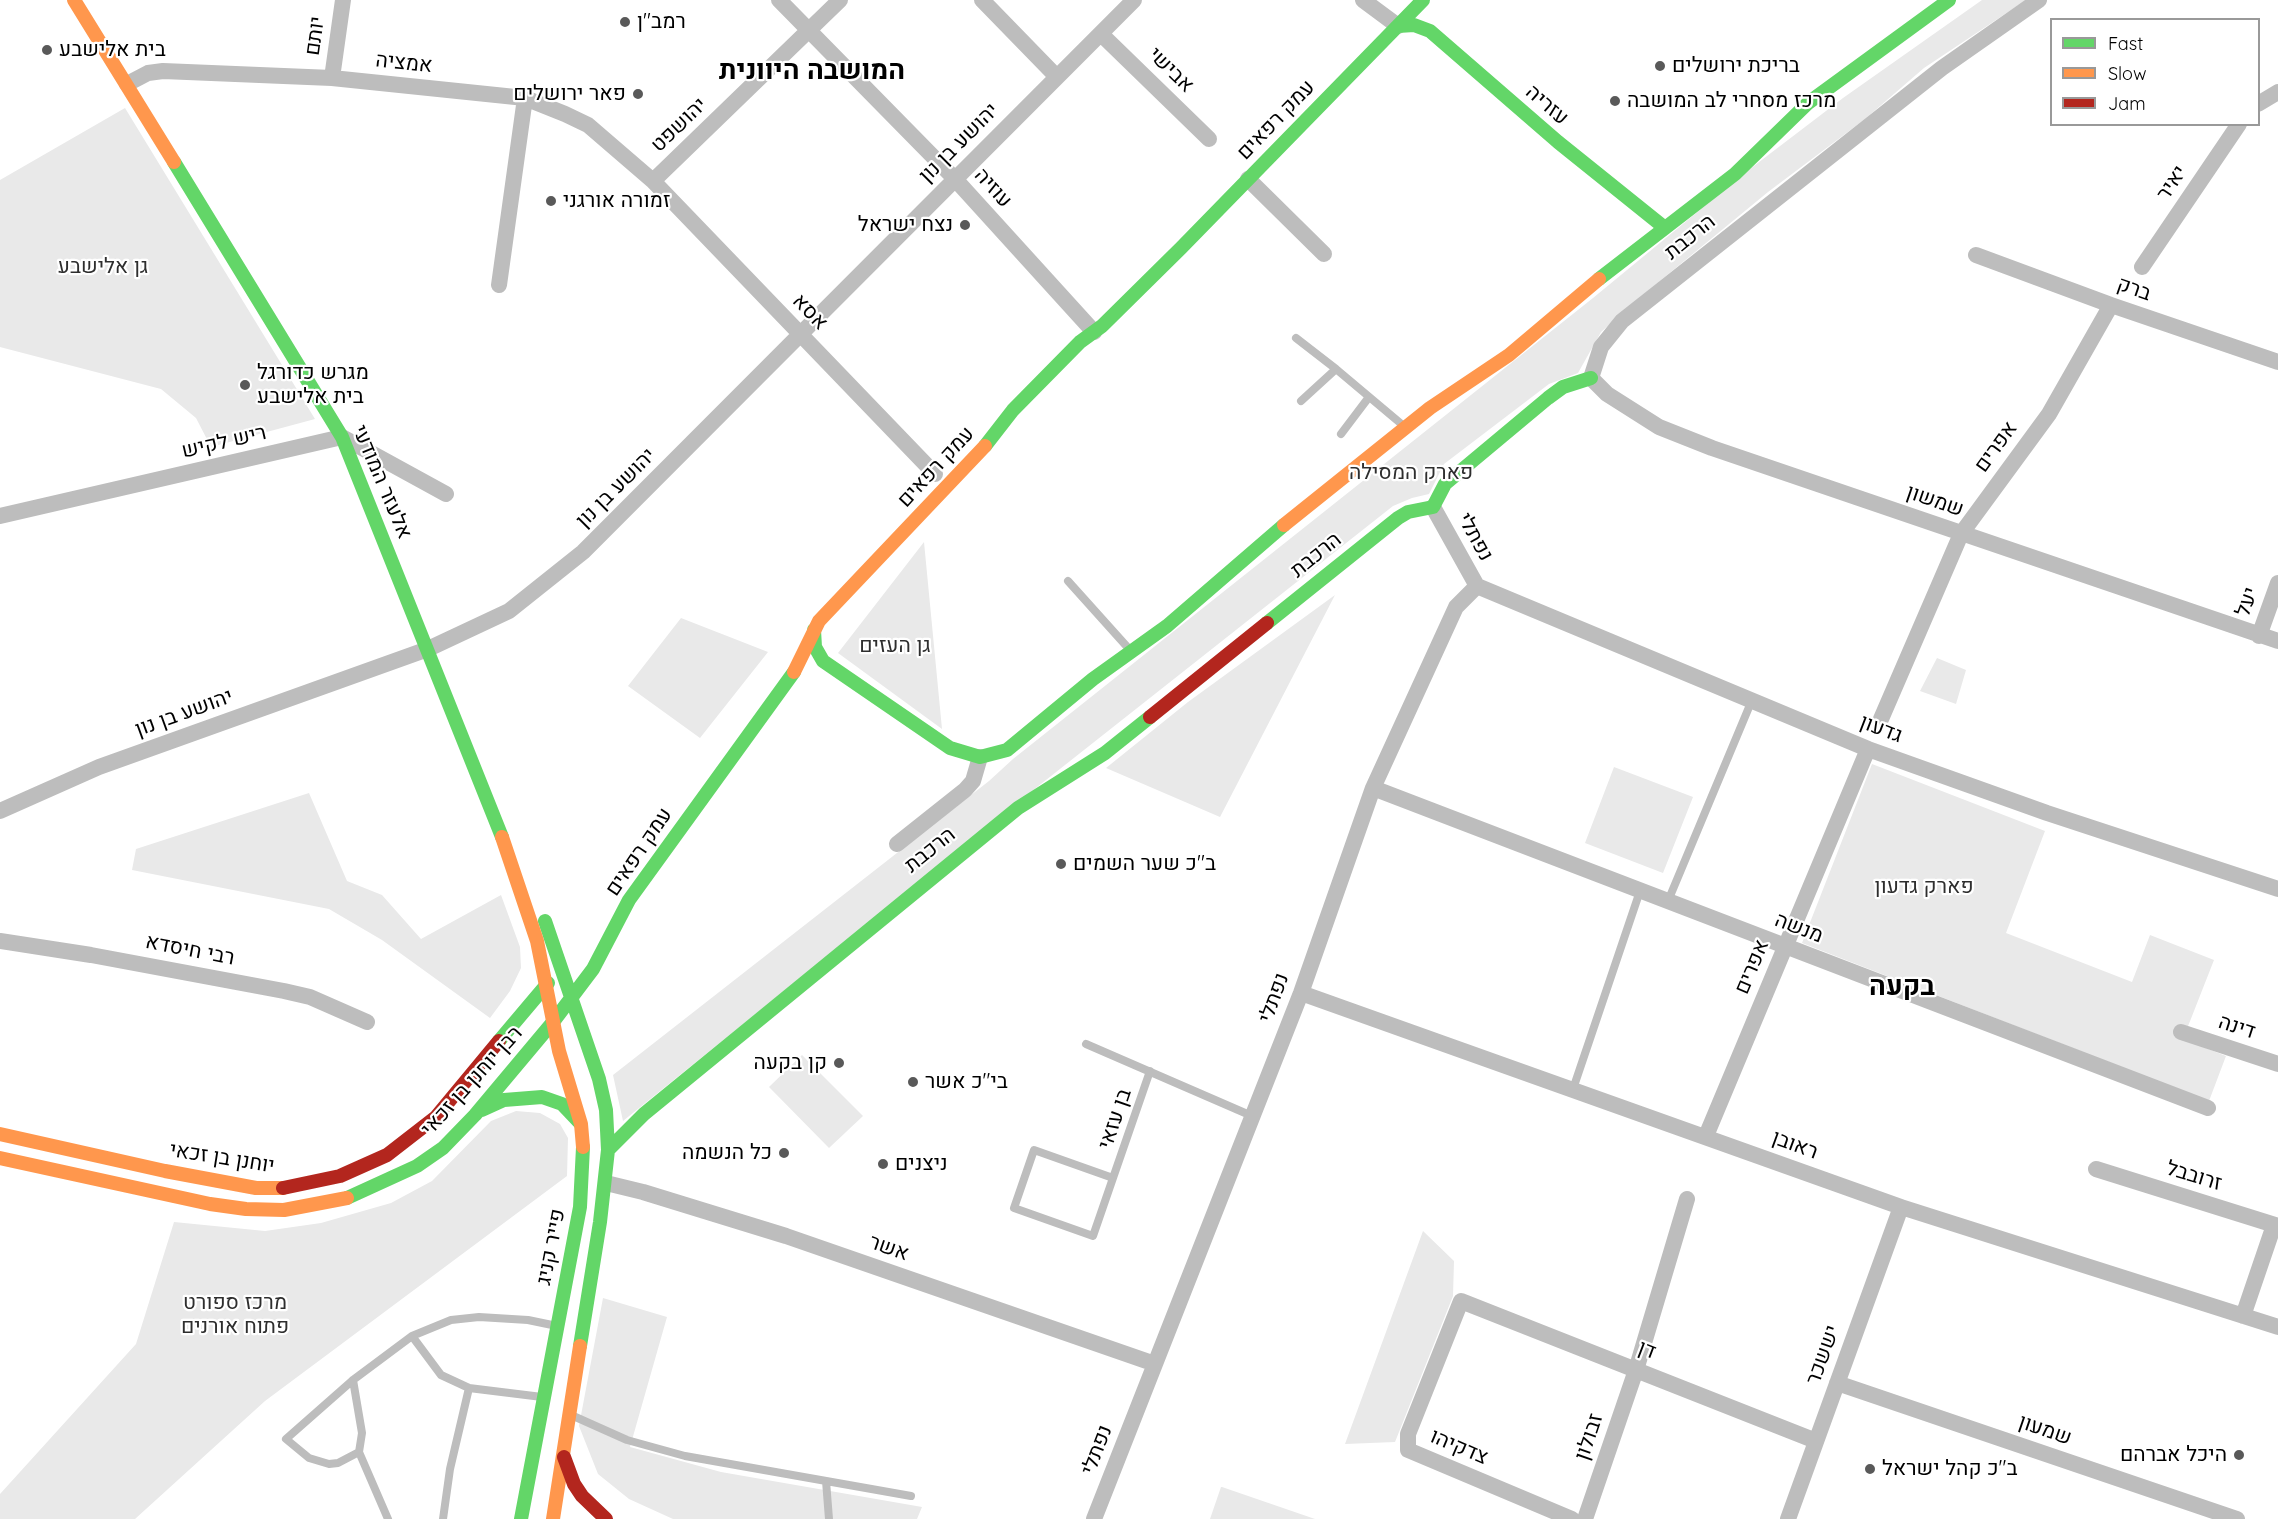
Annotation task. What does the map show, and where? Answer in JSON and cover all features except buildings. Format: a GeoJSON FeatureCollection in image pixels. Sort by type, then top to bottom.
{"type":"FeatureCollection","features":[{"type":"Feature","properties":{"kind":"street","name":"אלעזר המודעי"},"geometry":{"type":"LineString","coordinates":[[74,0],[342,437],[508,850],[548,983]]}},
{"type":"Feature","properties":{"kind":"street","name":"יותם"},"geometry":{"type":"LineString","coordinates":[[332,78],[343,0]]}},
{"type":"Feature","properties":{"kind":"street","name":"עוזיה"},"geometry":{"type":"LineString","coordinates":[[779,0],[955,179],[1094,332]]}},
{"type":"Feature","properties":{"kind":"street","name":"יהושפט"},"geometry":{"type":"LineString","coordinates":[[653,181],[840,0]]}},
{"type":"Feature","properties":{"kind":"street"},"geometry":{"type":"LineString","coordinates":[[982,0],[1056,76]]}},
{"type":"Feature","properties":{"kind":"street","name":"יהושע בן נון"},"geometry":{"type":"LineString","coordinates":[[0,811],[99,767],[428,649],[509,610],[583,552],[1134,0]]}},
{"type":"Feature","properties":{"kind":"street"},"geometry":{"type":"LineString","coordinates":[[1363,0],[1398,26]]}},
{"type":"Feature","properties":{"kind":"street","name":"עמק רפאים"},"geometry":{"type":"LineString","coordinates":[[554,1022],[603,954],[629,900],[651,867],[790,679],[815,628],[974,460],[1014,410],[1080,342],[1094,332],[1248,179],[1423,0]]}},
{"type":"Feature","properties":{"kind":"street","name":"הרכבת"},"geometry":{"type":"LineString","coordinates":[[897,844],[965,790],[973,781],[980,757],[1007,750],[1130,650],[1167,626],[1246,555],[1444,397],[1509,355],[1564,307],[1735,174],[1808,104],[1949,0]]}},
{"type":"Feature","properties":{"kind":"street","name":"הרכבת"},"geometry":{"type":"LineString","coordinates":[[1591,378],[1601,347],[1622,321],[1942,68],[2039,0]]}},
{"type":"Feature","properties":{"kind":"street","name":"עזריה"},"geometry":{"type":"LineString","coordinates":[[1398,26],[1414,25],[1430,32],[1578,158],[1665,228]]}},
{"type":"Feature","properties":{"kind":"street","name":"אבישי"},"geometry":{"type":"LineString","coordinates":[[1101,34],[1209,139]]}},
{"type":"Feature","properties":{"kind":"street","name":"אמציה"},"geometry":{"type":"LineString","coordinates":[[127,84],[148,73],[163,71],[332,78],[525,98],[588,125],[653,181]]}},
{"type":"Feature","properties":{"kind":"street"},"geometry":{"type":"LineString","coordinates":[[2260,103],[2278,92]]}},
{"type":"Feature","properties":{"kind":"street"},"geometry":{"type":"LineString","coordinates":[[499,285],[525,98]]}},
{"type":"Feature","properties":{"kind":"street","name":"יאיר"},"geometry":{"type":"LineString","coordinates":[[2142,267],[2238,126]]}},
{"type":"Feature","properties":{"kind":"street"},"geometry":{"type":"LineString","coordinates":[[1248,179],[1324,254]]}},
{"type":"Feature","properties":{"kind":"street","name":"אסא"},"geometry":{"type":"LineString","coordinates":[[653,181],[935,474]]}},
{"type":"Feature","properties":{"kind":"street","name":"ברק"},"geometry":{"type":"LineString","coordinates":[[1976,255],[2111,305],[2278,362]]}},
{"type":"Feature","properties":{"kind":"street","name":"אפרים"},"geometry":{"type":"LineString","coordinates":[[1881,719],[1961,534],[2049,414],[2111,305]]}},
{"type":"Feature","properties":{"kind":"street"},"geometry":{"type":"LineString","coordinates":[[1433,507],[1445,484],[1548,398],[1563,387],[1591,378]]}},
{"type":"Feature","properties":{"kind":"street","name":"שמשון"},"geometry":{"type":"LineString","coordinates":[[1591,378],[1607,394],[1659,427],[1712,448],[2278,641]]}},
{"type":"Feature","properties":{"kind":"street"},"geometry":{"type":"LineString","coordinates":[[342,437],[446,494]]}},
{"type":"Feature","properties":{"kind":"street","name":"ריש לקיש"},"geometry":{"type":"LineString","coordinates":[[0,516],[342,437]]}},
{"type":"Feature","properties":{"kind":"street","name":"הרכבת"},"geometry":{"type":"LineString","coordinates":[[608,1150],[653,1106],[1018,808],[1105,753],[1398,518],[1408,512],[1433,507]]}},
{"type":"Feature","properties":{"kind":"street","name":"נפתלי"},"geometry":{"type":"LineString","coordinates":[[1094,1519],[1301,993],[1373,788],[1456,608],[1477,586],[1433,507]]}},
{"type":"Feature","properties":{"kind":"street","name":"יעל"},"geometry":{"type":"LineString","coordinates":[[2259,636],[2278,583]]}},
{"type":"Feature","properties":{"kind":"street","name":"גדעון"},"geometry":{"type":"LineString","coordinates":[[1477,586],[1868,749],[2047,813],[2278,890]]}},
{"type":"Feature","properties":{"kind":"street"},"geometry":{"type":"LineString","coordinates":[[815,628],[817,652],[828,665],[951,748],[980,757]]}},
{"type":"Feature","properties":{"kind":"street","name":"אפרים"},"geometry":{"type":"LineString","coordinates":[[1706,1136],[1868,749]]}},
{"type":"Feature","properties":{"kind":"street","name":"מנשה"},"geometry":{"type":"LineString","coordinates":[[1373,788],[2208,1108]]}},
{"type":"Feature","properties":{"kind":"street","name":"אלעזר המודעי"},"geometry":{"type":"LineString","coordinates":[[508,850],[537,902],[573,996]]}},
{"type":"Feature","properties":{"kind":"street","name":"רבי חיסדא"},"geometry":{"type":"LineString","coordinates":[[0,941],[114,958],[284,991],[310,997],[367,1022]]}},
{"type":"Feature","properties":{"kind":"street"},"geometry":{"type":"LineString","coordinates":[[548,983],[562,988],[573,996]]}},
{"type":"Feature","properties":{"kind":"street","name":"פייר קניג"},"geometry":{"type":"LineString","coordinates":[[521,1519],[584,1180],[581,1124],[554,1022],[548,983]]}},
{"type":"Feature","properties":{"kind":"street","name":"יוחנן בן זכאי"},"geometry":{"type":"LineString","coordinates":[[0,1134],[234,1185],[282,1188],[332,1179],[363,1168],[387,1155],[436,1117],[548,983]]}},
{"type":"Feature","properties":{"kind":"street","name":"ראובן"},"geometry":{"type":"LineString","coordinates":[[1301,993],[1901,1207],[2278,1327]]}},
{"type":"Feature","properties":{"kind":"street","name":"פייר קניג"},"geometry":{"type":"LineString","coordinates":[[551,1518],[564,1455],[606,1183],[608,1150],[603,1094],[573,996]]}},
{"type":"Feature","properties":{"kind":"street","name":"רבן יוחנן בן זכאי"},"geometry":{"type":"LineString","coordinates":[[0,1158],[210,1204],[246,1209],[284,1210],[341,1199],[385,1183],[417,1166],[443,1148],[554,1022]]}},
{"type":"Feature","properties":{"kind":"street","name":"דינה"},"geometry":{"type":"LineString","coordinates":[[2181,1032],[2278,1064]]}},
{"type":"Feature","properties":{"kind":"street"},"geometry":{"type":"LineString","coordinates":[[475,1114],[504,1100],[531,1096],[550,1099],[562,1104],[581,1124]]}},
{"type":"Feature","properties":{"kind":"street","name":"זרובבל"},"geometry":{"type":"LineString","coordinates":[[2096,1169],[2276,1226]]}},
{"type":"Feature","properties":{"kind":"street","name":"אשר"},"geometry":{"type":"LineString","coordinates":[[606,1183],[643,1192],[786,1236],[1155,1364]]}},
{"type":"Feature","properties":{"kind":"street"},"geometry":{"type":"LineString","coordinates":[[1636,1370],[1687,1199]]}},
{"type":"Feature","properties":{"kind":"street","name":"יששכר"},"geometry":{"type":"LineString","coordinates":[[1788,1519],[1901,1207]]}},
{"type":"Feature","properties":{"kind":"street"},"geometry":{"type":"LineString","coordinates":[[2243,1316],[2276,1226]]}},
{"type":"Feature","properties":{"kind":"street","name":"דן"},"geometry":{"type":"LineString","coordinates":[[1461,1301],[1816,1441]]}},
{"type":"Feature","properties":{"kind":"street","name":"צדקיהו"},"geometry":{"type":"LineString","coordinates":[[1461,1301],[1408,1434],[1408,1450],[1572,1519]]}},
{"type":"Feature","properties":{"kind":"street","name":"זבולון"},"geometry":{"type":"LineString","coordinates":[[1585,1519],[1636,1370]]}},
{"type":"Feature","properties":{"kind":"street","name":"שמעון"},"geometry":{"type":"LineString","coordinates":[[1837,1383],[2237,1519]]}},
{"type":"Feature","properties":{"kind":"street"},"geometry":{"type":"LineString","coordinates":[[564,1455],[578,1490],[592,1508],[606,1519]]}},
{"type":"Feature","properties":{"kind":"street"},"geometry":{"type":"LineString","coordinates":[[551,1518],[571,1519]]}},
{"type":"Feature","properties":{"kind":"lane"},"geometry":{"type":"LineString","coordinates":[[1296,338],[1406,428]]}},
{"type":"Feature","properties":{"kind":"lane"},"geometry":{"type":"LineString","coordinates":[[1301,401],[1336,369]]}},
{"type":"Feature","properties":{"kind":"lane"},"geometry":{"type":"LineString","coordinates":[[1341,434],[1370,397]]}},
{"type":"Feature","properties":{"kind":"lane"},"geometry":{"type":"LineString","coordinates":[[1068,581],[1130,650]]}},
{"type":"Feature","properties":{"kind":"lane"},"geometry":{"type":"LineString","coordinates":[[1668,901],[1752,699]]}},
{"type":"Feature","properties":{"kind":"lane"},"geometry":{"type":"LineString","coordinates":[[1573,1089],[1640,891]]}},
{"type":"Feature","properties":{"kind":"lane","name":"בן עזאי"},"geometry":{"type":"LineString","coordinates":[[1086,1044],[1252,1116]]}},
{"type":"Feature","properties":{"kind":"lane","name":"בן עזאי"},"geometry":{"type":"LineString","coordinates":[[1113,1178],[1034,1150],[1014,1208],[1093,1236],[1150,1071]]}},
{"type":"Feature","properties":{"kind":"lane"},"geometry":{"type":"LineString","coordinates":[[358,1452],[338,1463],[319,1463],[309,1458],[286,1439],[353,1380],[412,1336],[451,1320],[479,1317],[528,1320],[557,1326]]}},
{"type":"Feature","properties":{"kind":"lane"},"geometry":{"type":"LineString","coordinates":[[412,1336],[441,1375],[469,1388],[542,1397]]}},
{"type":"Feature","properties":{"kind":"lane"},"geometry":{"type":"LineString","coordinates":[[353,1380],[362,1433],[358,1452],[388,1519]]}},
{"type":"Feature","properties":{"kind":"lane"},"geometry":{"type":"LineString","coordinates":[[443,1519],[450,1469],[469,1388]]}},
{"type":"Feature","properties":{"kind":"lane"},"geometry":{"type":"LineString","coordinates":[[570,1415],[627,1440],[684,1456],[911,1496]]}},
{"type":"Feature","properties":{"kind":"lane"},"geometry":{"type":"LineString","coordinates":[[826,1481],[829,1519]]}},
{"type":"Feature","properties":{"kind":"green space","name":"פארק המסילה"},"geometry":{"type":"Polygon","coordinates":[[[1982,0],[2026,0],[1924,68],[1865,119],[1768,192],[1638,299],[1601,332],[1578,373],[1549,384],[1444,464],[1429,494],[1393,506],[1008,810],[623,1121],[613,1075],[989,781],[1013,759],[1593,298],[1746,172],[1843,98],[1982,0]]]}},
{"type":"Feature","properties":{"kind":"green space","name":"גן אלישבע"},"geometry":{"type":"Polygon","coordinates":[[[125,108],[315,419],[211,447],[196,418],[161,389],[0,347],[0,180],[125,108]]]}},
{"type":"Feature","properties":{"kind":"green space","name":"גן העזים"},"geometry":{"type":"Polygon","coordinates":[[[924,542],[942,729],[838,653],[924,542]]]}},
{"type":"Feature","properties":{"kind":"green space"},"geometry":{"type":"Polygon","coordinates":[[[1335,595],[1220,817],[1106,768],[1188,702],[1335,595]]]}},
{"type":"Feature","properties":{"kind":"green space"},"geometry":{"type":"Polygon","coordinates":[[[681,618],[768,652],[700,738],[628,686],[681,618]]]}},
{"type":"Feature","properties":{"kind":"green space"},"geometry":{"type":"Polygon","coordinates":[[[1937,658],[1966,670],[1956,704],[1920,691],[1937,658]]]}},
{"type":"Feature","properties":{"kind":"green space","name":"פארק גדעון"},"geometry":{"type":"Polygon","coordinates":[[[1872,764],[2045,831],[2006,933],[2132,982],[2150,935],[2214,960],[2183,1039],[2226,1056],[2209,1101],[1802,943],[1872,764]]]}},
{"type":"Feature","properties":{"kind":"green space"},"geometry":{"type":"Polygon","coordinates":[[[1614,767],[1693,797],[1663,873],[1585,843],[1614,767]]]}},
{"type":"Feature","properties":{"kind":"green space"},"geometry":{"type":"Polygon","coordinates":[[[309,793],[347,881],[382,895],[421,939],[501,895],[520,947],[521,968],[510,991],[490,1018],[382,940],[329,909],[132,870],[136,849],[309,793]]]}},
{"type":"Feature","properties":{"kind":"green space"},"geometry":{"type":"Polygon","coordinates":[[[802,1055],[863,1116],[829,1148],[769,1087],[802,1055]]]}},
{"type":"Feature","properties":{"kind":"green space","name":"מרכז ספורט פתוח אורנים"},"geometry":{"type":"Polygon","coordinates":[[[516,1111],[540,1113],[560,1124],[568,1138],[567,1176],[265,1401],[135,1519],[0,1519],[0,1494],[136,1344],[174,1222],[265,1231],[321,1223],[391,1203],[432,1181],[491,1121],[516,1111]]]}},
{"type":"Feature","properties":{"kind":"green space"},"geometry":{"type":"Polygon","coordinates":[[[1423,1231],[1454,1261],[1453,1296],[1395,1442],[1345,1444],[1423,1231]]]}},
{"type":"Feature","properties":{"kind":"green space"},"geometry":{"type":"Polygon","coordinates":[[[603,1298],[667,1317],[630,1447],[721,1472],[922,1507],[917,1519],[673,1519],[629,1499],[598,1474],[579,1426],[603,1298]]]}},
{"type":"Feature","properties":{"kind":"green space"},"geometry":{"type":"Polygon","coordinates":[[[1222,1487],[1315,1519],[1210,1519],[1222,1487]]]}},
{"type":"Feature","properties":{"kind":"traffic: fast"},"geometry":{"type":"LineString","coordinates":[[985,446],[1013,410],[1080,342],[1102,326],[1181,248],[1423,0]]}},
{"type":"Feature","properties":{"kind":"traffic: fast"},"geometry":{"type":"LineString","coordinates":[[1599,279],[1735,174],[1808,103],[1949,0]]}},
{"type":"Feature","properties":{"kind":"traffic: fast"},"geometry":{"type":"LineString","coordinates":[[1398,26],[1414,25],[1430,31],[1558,142],[1665,228]]}},
{"type":"Feature","properties":{"kind":"traffic: fast"},"geometry":{"type":"LineString","coordinates":[[174,162],[342,437],[502,837]]}},
{"type":"Feature","properties":{"kind":"traffic: fast"},"geometry":{"type":"LineString","coordinates":[[1267,623],[1398,518],[1408,512],[1433,507],[1445,484],[1548,398],[1563,387],[1591,378]]}},
{"type":"Feature","properties":{"kind":"traffic: fast"},"geometry":{"type":"LineString","coordinates":[[814,630],[815,647],[823,661],[950,748],[980,757],[1007,750],[1093,679],[1167,626],[1284,525]]}},
{"type":"Feature","properties":{"kind":"traffic: fast"},"geometry":{"type":"LineString","coordinates":[[347,1198],[417,1166],[443,1148],[475,1115],[553,1022],[593,969],[629,900],[794,672]]}},
{"type":"Feature","properties":{"kind":"traffic: fast"},"geometry":{"type":"LineString","coordinates":[[608,1150],[644,1114],[1018,808],[1105,753],[1150,717]]}},
{"type":"Feature","properties":{"kind":"traffic: fast"},"geometry":{"type":"LineString","coordinates":[[545,921],[599,1079],[606,1110],[608,1150],[600,1222],[580,1346]]}},
{"type":"Feature","properties":{"kind":"traffic: fast"},"geometry":{"type":"LineString","coordinates":[[499,1041],[548,983]]}},
{"type":"Feature","properties":{"kind":"traffic: fast"},"geometry":{"type":"LineString","coordinates":[[482,1110],[504,1100],[542,1097],[562,1104],[580,1123]]}},
{"type":"Feature","properties":{"kind":"traffic: fast"},"geometry":{"type":"LineString","coordinates":[[521,1519],[580,1207],[583,1147]]}},
{"type":"Feature","properties":{"kind":"traffic: slow"},"geometry":{"type":"LineString","coordinates":[[74,0],[174,162]]}},
{"type":"Feature","properties":{"kind":"traffic: slow"},"geometry":{"type":"LineString","coordinates":[[1284,525],[1430,408],[1509,355],[1599,279]]}},
{"type":"Feature","properties":{"kind":"traffic: slow"},"geometry":{"type":"LineString","coordinates":[[794,672],[819,621],[985,446]]}},
{"type":"Feature","properties":{"kind":"traffic: slow"},"geometry":{"type":"LineString","coordinates":[[502,837],[537,941],[559,1051],[581,1124],[583,1147]]}},
{"type":"Feature","properties":{"kind":"traffic: slow"},"geometry":{"type":"LineString","coordinates":[[0,1134],[165,1171],[256,1188],[283,1188]]}},
{"type":"Feature","properties":{"kind":"traffic: slow"},"geometry":{"type":"LineString","coordinates":[[0,1158],[210,1204],[246,1209],[284,1210],[347,1198]]}},
{"type":"Feature","properties":{"kind":"traffic: slow"},"geometry":{"type":"LineString","coordinates":[[553,1519],[580,1346]]}},
{"type":"Feature","properties":{"kind":"traffic: jam"},"geometry":{"type":"LineString","coordinates":[[1150,717],[1267,623]]}},
{"type":"Feature","properties":{"kind":"traffic: jam"},"geometry":{"type":"LineString","coordinates":[[283,1188],[340,1176],[387,1155],[436,1117],[499,1041]]}},
{"type":"Feature","properties":{"kind":"traffic: jam"},"geometry":{"type":"LineString","coordinates":[[564,1457],[574,1484],[582,1496],[606,1519]]}},
{"type":"Feature","properties":{"kind":"place","name":"רמב\"ן"},"geometry":{"type":"Point","coordinates":[625,22]}},
{"type":"Feature","properties":{"kind":"place","name":"בית אלישבע"},"geometry":{"type":"Point","coordinates":[47,50]}},
{"type":"Feature","properties":{"kind":"place","name":"בריכת ירושלים"},"geometry":{"type":"Point","coordinates":[1660,66]}},
{"type":"Feature","properties":{"kind":"place","name":"פאר ירושלים"},"geometry":{"type":"Point","coordinates":[638,94]}},
{"type":"Feature","properties":{"kind":"place","name":"מרכז מסחרי לב המושבה"},"geometry":{"type":"Point","coordinates":[1615,101]}},
{"type":"Feature","properties":{"kind":"place","name":"זמורה אורגני"},"geometry":{"type":"Point","coordinates":[551,201]}},
{"type":"Feature","properties":{"kind":"place","name":"נצח ישראל"},"geometry":{"type":"Point","coordinates":[965,225]}},
{"type":"Feature","properties":{"kind":"place","name":"מגרש כדורגל בית אלישבע"},"geometry":{"type":"Point","coordinates":[245,385]}},
{"type":"Feature","properties":{"kind":"place","name":"ב\"כ שער השמים"},"geometry":{"type":"Point","coordinates":[1061,864]}},
{"type":"Feature","properties":{"kind":"place","name":"קן בקעה"},"geometry":{"type":"Point","coordinates":[839,1063]}},
{"type":"Feature","properties":{"kind":"place","name":"בי\"כ אשר"},"geometry":{"type":"Point","coordinates":[913,1082]}},
{"type":"Feature","properties":{"kind":"place","name":"כל הנשמה"},"geometry":{"type":"Point","coordinates":[784,1153]}},
{"type":"Feature","properties":{"kind":"place","name":"ניצנים"},"geometry":{"type":"Point","coordinates":[883,1164]}},
{"type":"Feature","properties":{"kind":"place","name":"היכל אברהם"},"geometry":{"type":"Point","coordinates":[2239,1455]}},
{"type":"Feature","properties":{"kind":"place","name":"ב\"כ קהל ישראל"},"geometry":{"type":"Point","coordinates":[1870,1469]}},
{"type":"Feature","properties":{"kind":"district","name":"המושבה היוונית"},"geometry":{"type":"Point","coordinates":[812,71]}},
{"type":"Feature","properties":{"kind":"district","name":"בקעה"},"geometry":{"type":"Point","coordinates":[1902,987]}}]}
